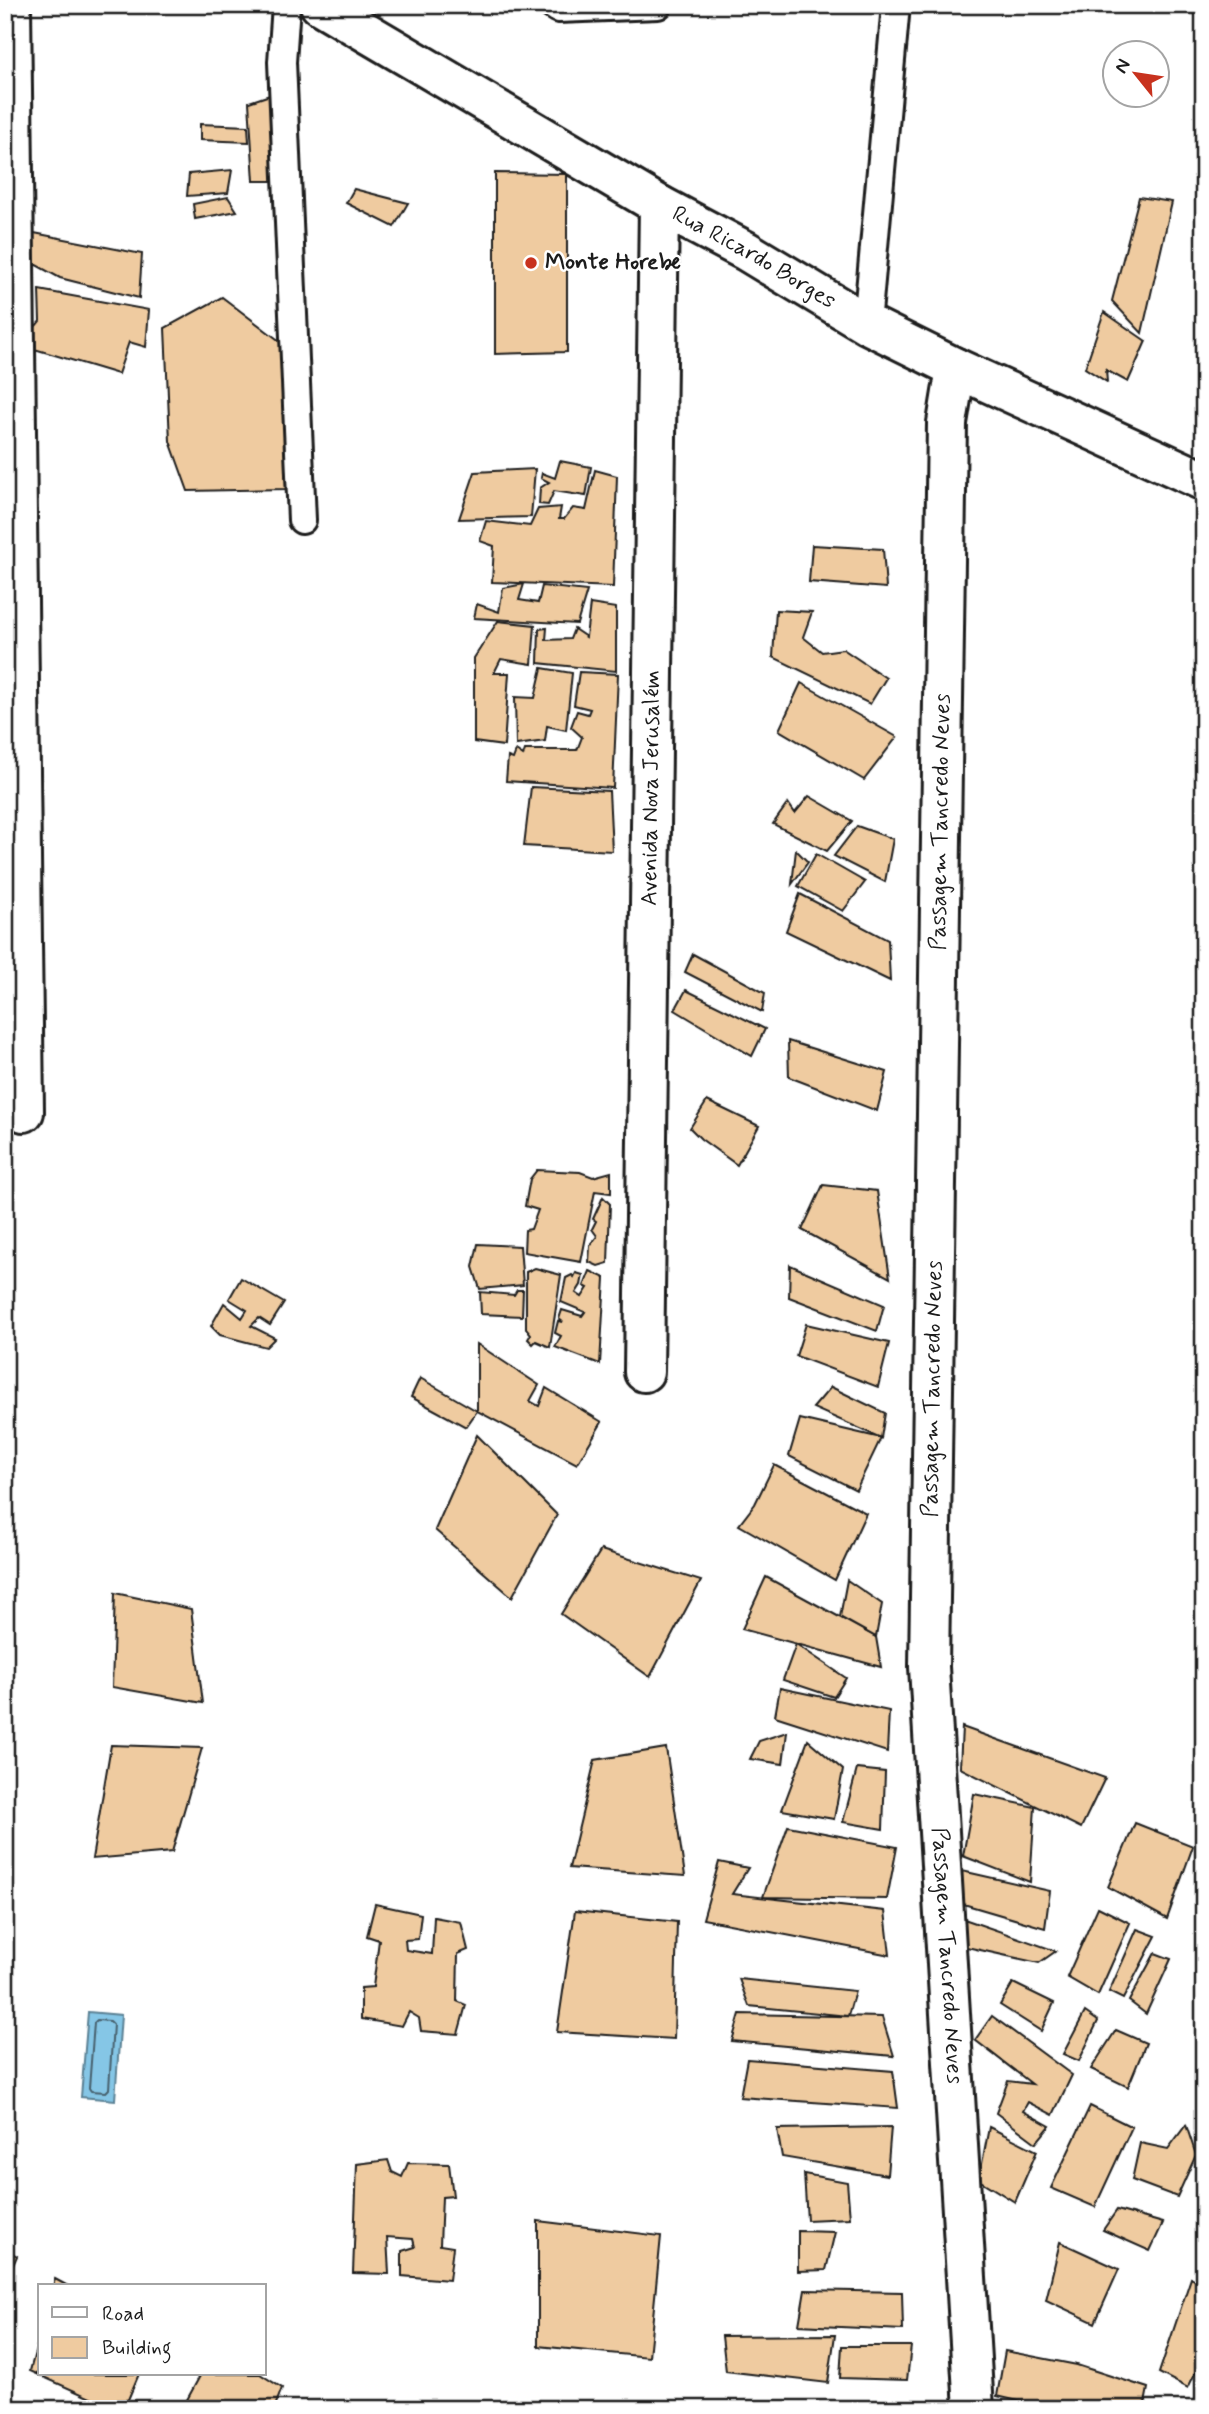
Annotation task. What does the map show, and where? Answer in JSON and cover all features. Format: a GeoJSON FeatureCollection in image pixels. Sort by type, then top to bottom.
{"type":"FeatureCollection","features":[{"type":"Feature","properties":{"kind":"street"},"geometry":{"type":"LineString","coordinates":[[11,5],[24,1112]]}},
{"type":"Feature","properties":{"kind":"street","name":"Rua Ricardo Borges"},"geometry":{"type":"LineString","coordinates":[[320,5],[659,205],[746,251],[867,324],[956,368],[1204,481]]}},
{"type":"Feature","properties":{"kind":"street","name":"Avenida Nova Jerusalém"},"geometry":{"type":"LineString","coordinates":[[644,1372],[659,205]]}},
{"type":"Feature","properties":{"kind":"street","name":"Passagem Tancredo Neves"},"geometry":{"type":"LineString","coordinates":[[956,368],[947,423],[929,1667],[974,2409]]}},
{"type":"Feature","properties":{"kind":"lane"},"geometry":{"type":"LineString","coordinates":[[286,5],[282,62],[302,520]]}},
{"type":"Feature","properties":{"kind":"lane"},"geometry":{"type":"LineString","coordinates":[[552,5],[558,9],[658,5]]}},
{"type":"Feature","properties":{"kind":"lane"},"geometry":{"type":"LineString","coordinates":[[867,324],[896,5]]}},
{"type":"Feature","properties":{"kind":"water"},"geometry":{"type":"Polygon","coordinates":[[[88,2012],[121,2015],[115,2100],[81,2097],[88,2012]]]}},
{"type":"Feature","properties":{"kind":"building"},"geometry":{"type":"Polygon","coordinates":[[[273,94],[273,181],[254,181],[249,102],[273,94]]]}},
{"type":"Feature","properties":{"kind":"building"},"geometry":{"type":"Polygon","coordinates":[[[200,124],[248,126],[249,142],[200,140],[200,124]]]}},
{"type":"Feature","properties":{"kind":"building"},"geometry":{"type":"Polygon","coordinates":[[[232,170],[228,193],[187,196],[189,174],[232,170]]]}},
{"type":"Feature","properties":{"kind":"building","name":"Monte Horebe"},"geometry":{"type":"Polygon","coordinates":[[[495,173],[567,174],[567,352],[495,354],[495,173]]]}},
{"type":"Feature","properties":{"kind":"building"},"geometry":{"type":"Polygon","coordinates":[[[354,189],[408,203],[394,227],[346,203],[354,189]]]}},
{"type":"Feature","properties":{"kind":"building"},"geometry":{"type":"Polygon","coordinates":[[[228,197],[237,211],[195,219],[193,204],[228,197]]]}},
{"type":"Feature","properties":{"kind":"building"},"geometry":{"type":"Polygon","coordinates":[[[1139,197],[1172,202],[1142,333],[1112,301],[1139,197]]]}},
{"type":"Feature","properties":{"kind":"building"},"geometry":{"type":"Polygon","coordinates":[[[29,232],[142,254],[139,298],[60,278],[27,260],[29,232]]]}},
{"type":"Feature","properties":{"kind":"building"},"geometry":{"type":"Polygon","coordinates":[[[39,290],[149,310],[146,347],[129,342],[118,374],[21,345],[40,321],[39,290]]]}},
{"type":"Feature","properties":{"kind":"building"},"geometry":{"type":"Polygon","coordinates":[[[222,297],[281,342],[286,489],[188,491],[170,441],[165,328],[222,297]]]}},
{"type":"Feature","properties":{"kind":"building"},"geometry":{"type":"Polygon","coordinates":[[[1104,312],[1146,341],[1128,382],[1106,370],[1107,382],[1085,368],[1104,312]]]}},
{"type":"Feature","properties":{"kind":"building"},"geometry":{"type":"Polygon","coordinates":[[[560,461],[591,467],[586,496],[554,491],[548,505],[539,504],[540,488],[549,482],[541,478],[542,473],[555,478],[560,461]]]}},
{"type":"Feature","properties":{"kind":"building"},"geometry":{"type":"Polygon","coordinates":[[[535,469],[531,517],[459,519],[475,472],[535,469]]]}},
{"type":"Feature","properties":{"kind":"building"},"geometry":{"type":"Polygon","coordinates":[[[595,470],[617,476],[613,587],[492,582],[494,546],[480,541],[486,521],[530,526],[538,509],[561,507],[559,519],[564,519],[573,508],[586,510],[595,470]]]}},
{"type":"Feature","properties":{"kind":"building"},"geometry":{"type":"Polygon","coordinates":[[[812,545],[883,549],[886,588],[809,582],[812,545]]]}},
{"type":"Feature","properties":{"kind":"building"},"geometry":{"type":"Polygon","coordinates":[[[524,584],[519,600],[538,603],[542,586],[587,591],[577,624],[474,618],[477,604],[499,612],[503,588],[524,584]]]}},
{"type":"Feature","properties":{"kind":"building"},"geometry":{"type":"Polygon","coordinates":[[[590,604],[616,608],[616,671],[538,663],[539,629],[547,628],[546,640],[570,639],[574,629],[586,637],[590,604]]]}},
{"type":"Feature","properties":{"kind":"building"},"geometry":{"type":"Polygon","coordinates":[[[776,610],[812,612],[803,637],[822,652],[843,649],[886,678],[870,704],[773,657],[776,610]]]}},
{"type":"Feature","properties":{"kind":"building"},"geometry":{"type":"Polygon","coordinates":[[[498,621],[535,625],[532,664],[501,659],[494,673],[509,673],[504,746],[474,742],[474,658],[498,621]]]}},
{"type":"Feature","properties":{"kind":"building"},"geometry":{"type":"Polygon","coordinates":[[[542,668],[572,673],[566,730],[547,726],[545,741],[516,745],[515,697],[535,698],[542,668]]]}},
{"type":"Feature","properties":{"kind":"building"},"geometry":{"type":"Polygon","coordinates":[[[579,672],[618,674],[613,788],[506,781],[508,757],[513,759],[516,751],[523,756],[525,750],[577,750],[582,737],[571,727],[577,711],[588,714],[590,709],[574,705],[579,672]]]}},
{"type":"Feature","properties":{"kind":"building"},"geometry":{"type":"Polygon","coordinates":[[[801,683],[897,737],[864,780],[779,730],[801,683]]]}},
{"type":"Feature","properties":{"kind":"building"},"geometry":{"type":"Polygon","coordinates":[[[531,787],[609,791],[612,851],[524,846],[531,787]]]}},
{"type":"Feature","properties":{"kind":"building"},"geometry":{"type":"Polygon","coordinates":[[[809,796],[852,821],[827,851],[773,824],[788,803],[795,813],[809,796]]]}},
{"type":"Feature","properties":{"kind":"building"},"geometry":{"type":"Polygon","coordinates":[[[857,826],[893,839],[885,882],[834,856],[857,826]]]}},
{"type":"Feature","properties":{"kind":"building"},"geometry":{"type":"Polygon","coordinates":[[[796,850],[808,862],[792,884],[796,850]]]}},
{"type":"Feature","properties":{"kind":"building"},"geometry":{"type":"Polygon","coordinates":[[[816,854],[865,882],[843,911],[798,886],[816,854]]]}},
{"type":"Feature","properties":{"kind":"building"},"geometry":{"type":"Polygon","coordinates":[[[800,894],[888,940],[890,981],[786,931],[800,894]]]}},
{"type":"Feature","properties":{"kind":"building"},"geometry":{"type":"Polygon","coordinates":[[[693,954],[765,993],[762,1012],[685,972],[693,954]]]}},
{"type":"Feature","properties":{"kind":"building"},"geometry":{"type":"Polygon","coordinates":[[[686,990],[765,1029],[752,1056],[675,1010],[686,990]]]}},
{"type":"Feature","properties":{"kind":"building"},"geometry":{"type":"Polygon","coordinates":[[[788,1041],[887,1072],[877,1111],[789,1077],[788,1041]]]}},
{"type":"Feature","properties":{"kind":"building"},"geometry":{"type":"Polygon","coordinates":[[[707,1101],[759,1126],[737,1165],[690,1128],[707,1101]]]}},
{"type":"Feature","properties":{"kind":"building"},"geometry":{"type":"Polygon","coordinates":[[[5,1152],[14,1155],[8,1164],[12,1165],[9,1173],[12,1176],[5,1189],[5,1152]]]}},
{"type":"Feature","properties":{"kind":"building"},"geometry":{"type":"Polygon","coordinates":[[[537,1170],[580,1172],[593,1177],[611,1172],[611,1193],[595,1191],[581,1262],[524,1252],[525,1230],[531,1229],[538,1210],[525,1206],[530,1179],[537,1170]]]}},
{"type":"Feature","properties":{"kind":"building"},"geometry":{"type":"Polygon","coordinates":[[[823,1185],[877,1191],[890,1278],[802,1230],[823,1185]]]}},
{"type":"Feature","properties":{"kind":"building"},"geometry":{"type":"Polygon","coordinates":[[[603,1197],[610,1204],[608,1263],[598,1266],[589,1262],[590,1246],[597,1236],[592,1229],[596,1221],[593,1219],[603,1197]]]}},
{"type":"Feature","properties":{"kind":"building"},"geometry":{"type":"Polygon","coordinates":[[[478,1244],[520,1246],[523,1285],[480,1289],[473,1267],[478,1244]]]}},
{"type":"Feature","properties":{"kind":"building"},"geometry":{"type":"Polygon","coordinates":[[[790,1265],[884,1305],[877,1331],[789,1297],[790,1265]]]}},
{"type":"Feature","properties":{"kind":"building"},"geometry":{"type":"Polygon","coordinates":[[[535,1268],[561,1275],[550,1347],[536,1341],[533,1344],[528,1339],[531,1334],[526,1328],[526,1272],[535,1268]]]}},
{"type":"Feature","properties":{"kind":"building"},"geometry":{"type":"Polygon","coordinates":[[[590,1271],[605,1278],[600,1364],[555,1347],[561,1336],[555,1333],[558,1321],[563,1322],[559,1319],[562,1310],[582,1316],[585,1312],[561,1302],[566,1278],[572,1275],[574,1277],[576,1273],[583,1275],[576,1293],[582,1297],[588,1288],[584,1286],[590,1271]]]}},
{"type":"Feature","properties":{"kind":"building"},"geometry":{"type":"Polygon","coordinates":[[[241,1278],[284,1303],[270,1325],[259,1318],[251,1326],[275,1338],[266,1347],[220,1335],[211,1326],[224,1303],[242,1318],[247,1310],[229,1299],[241,1278]]]}},
{"type":"Feature","properties":{"kind":"building"},"geometry":{"type":"Polygon","coordinates":[[[517,1290],[523,1290],[522,1316],[481,1314],[480,1292],[514,1295],[517,1290]]]}},
{"type":"Feature","properties":{"kind":"building"},"geometry":{"type":"Polygon","coordinates":[[[806,1324],[889,1343],[878,1387],[796,1356],[806,1324]]]}},
{"type":"Feature","properties":{"kind":"building"},"geometry":{"type":"Polygon","coordinates":[[[477,1344],[539,1385],[530,1401],[539,1406],[546,1388],[602,1422],[577,1464],[477,1411],[477,1344]]]}},
{"type":"Feature","properties":{"kind":"building"},"geometry":{"type":"Polygon","coordinates":[[[420,1378],[477,1411],[466,1427],[411,1397],[420,1378]]]}},
{"type":"Feature","properties":{"kind":"building"},"geometry":{"type":"Polygon","coordinates":[[[831,1387],[885,1413],[881,1438],[813,1408],[831,1387]]]}},
{"type":"Feature","properties":{"kind":"building"},"geometry":{"type":"Polygon","coordinates":[[[800,1419],[881,1438],[856,1490],[789,1456],[800,1419]]]}},
{"type":"Feature","properties":{"kind":"building"},"geometry":{"type":"Polygon","coordinates":[[[477,1435],[557,1515],[512,1597],[435,1530],[477,1435]]]}},
{"type":"Feature","properties":{"kind":"building"},"geometry":{"type":"Polygon","coordinates":[[[774,1465],[866,1513],[835,1580],[739,1525],[755,1504],[774,1465]]]}},
{"type":"Feature","properties":{"kind":"building"},"geometry":{"type":"Polygon","coordinates":[[[601,1550],[701,1581],[650,1677],[561,1614],[601,1550]]]}},
{"type":"Feature","properties":{"kind":"building"},"geometry":{"type":"Polygon","coordinates":[[[766,1577],[876,1637],[881,1667],[742,1629],[766,1577]]]}},
{"type":"Feature","properties":{"kind":"building"},"geometry":{"type":"Polygon","coordinates":[[[847,1580],[882,1604],[876,1637],[840,1617],[847,1580]]]}},
{"type":"Feature","properties":{"kind":"building"},"geometry":{"type":"Polygon","coordinates":[[[115,1593],[191,1609],[203,1703],[112,1687],[115,1593]]]}},
{"type":"Feature","properties":{"kind":"building"},"geometry":{"type":"Polygon","coordinates":[[[796,1644],[846,1678],[834,1697],[783,1680],[796,1644]]]}},
{"type":"Feature","properties":{"kind":"building"},"geometry":{"type":"Polygon","coordinates":[[[780,1688],[889,1711],[887,1752],[775,1716],[780,1688]]]}},
{"type":"Feature","properties":{"kind":"building"},"geometry":{"type":"Polygon","coordinates":[[[962,1727],[1105,1778],[1081,1828],[960,1768],[962,1727]]]}},
{"type":"Feature","properties":{"kind":"building"},"geometry":{"type":"Polygon","coordinates":[[[787,1732],[783,1764],[750,1759],[759,1741],[787,1732]]]}},
{"type":"Feature","properties":{"kind":"building"},"geometry":{"type":"Polygon","coordinates":[[[808,1740],[843,1770],[834,1819],[782,1810],[808,1740]]]}},
{"type":"Feature","properties":{"kind":"building"},"geometry":{"type":"Polygon","coordinates":[[[111,1745],[202,1748],[172,1852],[92,1859],[111,1745]]]}},
{"type":"Feature","properties":{"kind":"building"},"geometry":{"type":"Polygon","coordinates":[[[666,1748],[685,1876],[569,1868],[595,1760],[666,1748]]]}},
{"type":"Feature","properties":{"kind":"building"},"geometry":{"type":"Polygon","coordinates":[[[857,1769],[885,1772],[883,1829],[843,1822],[857,1769]]]}},
{"type":"Feature","properties":{"kind":"building"},"geometry":{"type":"Polygon","coordinates":[[[974,1794],[1035,1807],[1030,1882],[963,1856],[974,1794]]]}},
{"type":"Feature","properties":{"kind":"building"},"geometry":{"type":"Polygon","coordinates":[[[1135,1823],[1193,1846],[1167,1919],[1108,1887],[1135,1823]]]}},
{"type":"Feature","properties":{"kind":"building"},"geometry":{"type":"Polygon","coordinates":[[[788,1826],[897,1847],[887,1899],[763,1897],[788,1826]]]}},
{"type":"Feature","properties":{"kind":"building"},"geometry":{"type":"Polygon","coordinates":[[[719,1862],[748,1868],[732,1894],[885,1911],[890,1955],[703,1919],[719,1862]]]}},
{"type":"Feature","properties":{"kind":"building"},"geometry":{"type":"Polygon","coordinates":[[[962,1871],[1050,1891],[1045,1928],[960,1903],[962,1871]]]}},
{"type":"Feature","properties":{"kind":"building"},"geometry":{"type":"Polygon","coordinates":[[[375,1904],[421,1914],[418,1939],[405,1940],[406,1950],[432,1954],[434,1917],[461,1922],[468,1950],[458,1954],[457,2001],[466,2005],[458,2034],[421,2031],[419,2018],[409,2012],[402,2026],[361,2019],[361,1988],[373,1987],[379,1940],[367,1936],[375,1904]]]}},
{"type":"Feature","properties":{"kind":"building"},"geometry":{"type":"Polygon","coordinates":[[[1098,1907],[1130,1923],[1098,1995],[1067,1977],[1098,1907]]]}},
{"type":"Feature","properties":{"kind":"building"},"geometry":{"type":"Polygon","coordinates":[[[575,1911],[677,1922],[674,2039],[557,2032],[575,1911]]]}},
{"type":"Feature","properties":{"kind":"building"},"geometry":{"type":"Polygon","coordinates":[[[964,1919],[1056,1951],[1039,1963],[962,1946],[964,1919]]]}},
{"type":"Feature","properties":{"kind":"building"},"geometry":{"type":"Polygon","coordinates":[[[1137,1929],[1156,1936],[1123,1999],[1109,1992],[1137,1929]]]}},
{"type":"Feature","properties":{"kind":"building"},"geometry":{"type":"Polygon","coordinates":[[[1155,1953],[1171,1959],[1146,2014],[1129,2001],[1155,1953]]]}},
{"type":"Feature","properties":{"kind":"building"},"geometry":{"type":"Polygon","coordinates":[[[739,1979],[855,1991],[848,2016],[749,2006],[739,1979]]]}},
{"type":"Feature","properties":{"kind":"building"},"geometry":{"type":"Polygon","coordinates":[[[1013,1983],[1054,2003],[1041,2031],[1000,2005],[1013,1983]]]}},
{"type":"Feature","properties":{"kind":"building"},"geometry":{"type":"Polygon","coordinates":[[[1085,2012],[1098,2021],[1079,2061],[1063,2054],[1085,2012]]]}},
{"type":"Feature","properties":{"kind":"building"},"geometry":{"type":"Polygon","coordinates":[[[740,2014],[882,2017],[894,2056],[732,2041],[740,2014]]]}},
{"type":"Feature","properties":{"kind":"building"},"geometry":{"type":"Polygon","coordinates":[[[992,2016],[1072,2075],[1053,2115],[1028,2102],[1023,2111],[1050,2126],[1036,2143],[996,2113],[1008,2081],[1032,2084],[975,2040],[992,2016]]]}},
{"type":"Feature","properties":{"kind":"building"},"geometry":{"type":"Polygon","coordinates":[[[1116,2030],[1146,2043],[1128,2087],[1091,2069],[1116,2030]]]}},
{"type":"Feature","properties":{"kind":"building"},"geometry":{"type":"Polygon","coordinates":[[[747,2059],[893,2071],[898,2108],[740,2097],[747,2059]]]}},
{"type":"Feature","properties":{"kind":"building"},"geometry":{"type":"Polygon","coordinates":[[[1090,2106],[1132,2127],[1095,2207],[1051,2188],[1090,2106]]]}},
{"type":"Feature","properties":{"kind":"building"},"geometry":{"type":"Polygon","coordinates":[[[1186,2125],[1196,2155],[1177,2197],[1132,2180],[1140,2143],[1168,2149],[1186,2125]]]}},
{"type":"Feature","properties":{"kind":"building"},"geometry":{"type":"Polygon","coordinates":[[[891,2127],[887,2175],[782,2157],[777,2129],[891,2127]]]}},
{"type":"Feature","properties":{"kind":"building"},"geometry":{"type":"Polygon","coordinates":[[[989,2127],[1037,2151],[1015,2202],[979,2180],[989,2127]]]}},
{"type":"Feature","properties":{"kind":"building"},"geometry":{"type":"Polygon","coordinates":[[[388,2160],[392,2172],[402,2177],[408,2163],[449,2164],[453,2196],[442,2197],[440,2245],[453,2247],[449,2280],[402,2276],[402,2251],[415,2247],[413,2239],[387,2237],[389,2274],[353,2273],[357,2164],[388,2160]]]}},
{"type":"Feature","properties":{"kind":"building"},"geometry":{"type":"Polygon","coordinates":[[[804,2174],[847,2182],[850,2218],[807,2220],[804,2174]]]}},
{"type":"Feature","properties":{"kind":"building"},"geometry":{"type":"Polygon","coordinates":[[[1117,2210],[1163,2223],[1150,2251],[1103,2230],[1117,2210]]]}},
{"type":"Feature","properties":{"kind":"building"},"geometry":{"type":"Polygon","coordinates":[[[538,2221],[661,2236],[649,2357],[538,2346],[538,2221]]]}},
{"type":"Feature","properties":{"kind":"building"},"geometry":{"type":"Polygon","coordinates":[[[798,2231],[835,2232],[826,2270],[798,2271],[798,2231]]]}},
{"type":"Feature","properties":{"kind":"building"},"geometry":{"type":"Polygon","coordinates":[[[1060,2242],[1119,2269],[1095,2323],[1046,2300],[1060,2242]]]}},
{"type":"Feature","properties":{"kind":"building"},"geometry":{"type":"Polygon","coordinates":[[[5,2249],[17,2256],[5,2284],[5,2249]]]}},
{"type":"Feature","properties":{"kind":"building"},"geometry":{"type":"Polygon","coordinates":[[[1191,2278],[1204,2285],[1204,2355],[1188,2388],[1159,2373],[1191,2278]]]}},
{"type":"Feature","properties":{"kind":"building"},"geometry":{"type":"Polygon","coordinates":[[[805,2290],[902,2292],[903,2330],[799,2325],[805,2290]]]}},
{"type":"Feature","properties":{"kind":"building"},"geometry":{"type":"Polygon","coordinates":[[[835,2335],[828,2383],[726,2371],[722,2336],[835,2335]]]}},
{"type":"Feature","properties":{"kind":"building"},"geometry":{"type":"Polygon","coordinates":[[[38,2341],[38,2375],[30,2371],[38,2341]]]}},
{"type":"Feature","properties":{"kind":"building"},"geometry":{"type":"Polygon","coordinates":[[[842,2346],[911,2346],[907,2380],[840,2378],[842,2346]]]}},
{"type":"Feature","properties":{"kind":"building"},"geometry":{"type":"Polygon","coordinates":[[[1005,2351],[1077,2365],[1148,2388],[1144,2409],[1052,2409],[997,2396],[1005,2351]]]}},
{"type":"Feature","properties":{"kind":"building"},"geometry":{"type":"Polygon","coordinates":[[[41,2376],[138,2376],[124,2409],[115,2409],[41,2376]]]}},
{"type":"Feature","properties":{"kind":"building"},"geometry":{"type":"Polygon","coordinates":[[[200,2376],[263,2376],[282,2388],[274,2409],[182,2409],[200,2376]]]}},
{"type":"Feature","properties":{"kind":"building"},"geometry":{"type":"Polygon","coordinates":[[[850,2403],[906,2403],[907,2409],[848,2409],[850,2403]]]}},
{"type":"Feature","properties":{"kind":"place","name":"Monte Horebe"},"geometry":{"type":"Point","coordinates":[531,263]}}]}
